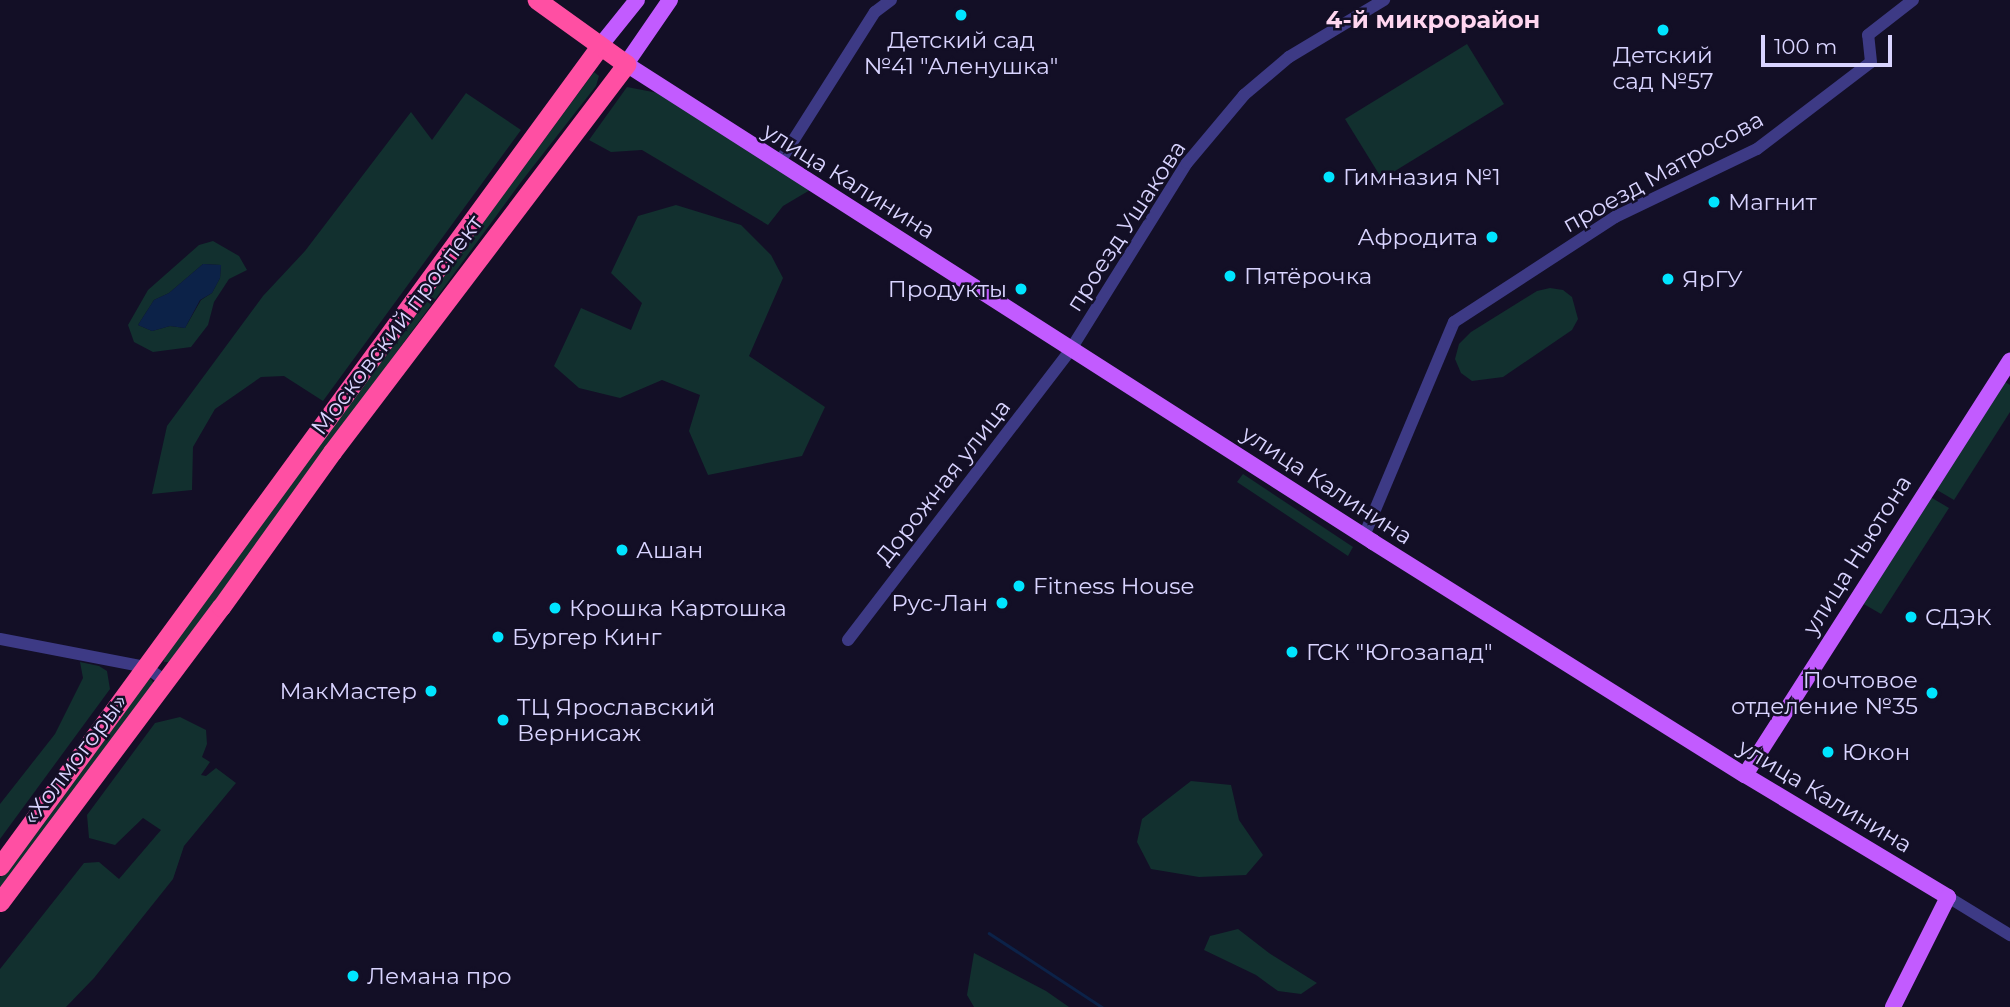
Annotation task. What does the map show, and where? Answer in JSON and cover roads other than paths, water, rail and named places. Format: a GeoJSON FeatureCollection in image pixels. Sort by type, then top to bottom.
{"type":"FeatureCollection","features":[{"type":"Feature","properties":{"kind":"highway"},"geometry":{"type":"LineString","coordinates":[[537,0],[626,64]]}},
{"type":"Feature","properties":{"kind":"highway","name":"Московский проспект"},"geometry":{"type":"LineString","coordinates":[[146,667],[600,46]]}},
{"type":"Feature","properties":{"kind":"highway","name":"Московский проспект"},"geometry":{"type":"LineString","coordinates":[[164,680],[340,441],[626,64]]}},
{"type":"Feature","properties":{"kind":"highway","name":"«Холмогоры»"},"geometry":{"type":"LineString","coordinates":[[0,866],[146,667]]}},
{"type":"Feature","properties":{"kind":"highway","name":"«Холмогоры»"},"geometry":{"type":"LineString","coordinates":[[0,902],[164,680]]}},
{"type":"Feature","properties":{"kind":"main road","name":"Московский проспект"},"geometry":{"type":"LineString","coordinates":[[600,46],[637,0]]}},
{"type":"Feature","properties":{"kind":"main road","name":"Московский проспект"},"geometry":{"type":"LineString","coordinates":[[626,64],[670,0]]}},
{"type":"Feature","properties":{"kind":"main road","name":"улица Калинина"},"geometry":{"type":"LineString","coordinates":[[626,64],[1364,536],[1745,775],[1948,897]]}},
{"type":"Feature","properties":{"kind":"main road","name":"улица Ньютона"},"geometry":{"type":"LineString","coordinates":[[1745,775],[2010,360]]}},
{"type":"Feature","properties":{"kind":"main road"},"geometry":{"type":"LineString","coordinates":[[1894,1007],[1948,897]]}},
{"type":"Feature","properties":{"kind":"street"},"geometry":{"type":"LineString","coordinates":[[779,163],[875,12],[891,0]]}},
{"type":"Feature","properties":{"kind":"street","name":"проезд Ушакова"},"geometry":{"type":"LineString","coordinates":[[1071,349],[1186,163],[1244,95],[1289,57],[1384,0]]}},
{"type":"Feature","properties":{"kind":"street","name":"проезд Матросова"},"geometry":{"type":"LineString","coordinates":[[1364,536],[1454,322],[1615,217],[1757,149],[1871,62],[1868,35],[1913,0]]}},
{"type":"Feature","properties":{"kind":"street","name":"Дорожная улица"},"geometry":{"type":"LineString","coordinates":[[848,640],[1071,349]]}},
{"type":"Feature","properties":{"kind":"street"},"geometry":{"type":"LineString","coordinates":[[0,639],[146,667],[164,680]]}},
{"type":"Feature","properties":{"kind":"street","name":"улица Калинина"},"geometry":{"type":"LineString","coordinates":[[1948,897],[2010,934]]}},
{"type":"Feature","properties":{"kind":"water"},"geometry":{"type":"Polygon","coordinates":[[[203,264],[221,265],[220,278],[212,293],[200,300],[185,328],[170,326],[152,331],[138,325],[154,300],[169,293],[203,264]]]}},
{"type":"Feature","properties":{"kind":"waterway"},"geometry":{"type":"LineString","coordinates":[[989,933],[1102,1007]]}},
{"type":"Feature","properties":{"kind":"place","name":"Детский сад №41 \"Аленушка\""},"geometry":{"type":"Point","coordinates":[961,15]}},
{"type":"Feature","properties":{"kind":"place","name":"Детский сад №57"},"geometry":{"type":"Point","coordinates":[1663,30]}},
{"type":"Feature","properties":{"kind":"place","name":"Гимназия №1"},"geometry":{"type":"Point","coordinates":[1329,177]}},
{"type":"Feature","properties":{"kind":"place","name":"Магнит"},"geometry":{"type":"Point","coordinates":[1714,202]}},
{"type":"Feature","properties":{"kind":"place","name":"Афродита"},"geometry":{"type":"Point","coordinates":[1492,237]}},
{"type":"Feature","properties":{"kind":"place","name":"Пятёрочка"},"geometry":{"type":"Point","coordinates":[1230,276]}},
{"type":"Feature","properties":{"kind":"place","name":"ЯрГУ"},"geometry":{"type":"Point","coordinates":[1668,279]}},
{"type":"Feature","properties":{"kind":"place","name":"Продукты"},"geometry":{"type":"Point","coordinates":[1021,289]}},
{"type":"Feature","properties":{"kind":"place","name":"Ашан"},"geometry":{"type":"Point","coordinates":[622,550]}},
{"type":"Feature","properties":{"kind":"place","name":"Fitness House"},"geometry":{"type":"Point","coordinates":[1019,586]}},
{"type":"Feature","properties":{"kind":"place","name":"Рус-Лан"},"geometry":{"type":"Point","coordinates":[1002,603]}},
{"type":"Feature","properties":{"kind":"place","name":"Крошка Картошка"},"geometry":{"type":"Point","coordinates":[555,608]}},
{"type":"Feature","properties":{"kind":"place","name":"СДЭК"},"geometry":{"type":"Point","coordinates":[1911,617]}},
{"type":"Feature","properties":{"kind":"place","name":"Бургер Кинг"},"geometry":{"type":"Point","coordinates":[498,637]}},
{"type":"Feature","properties":{"kind":"place","name":"ГСК \"Югозапад\""},"geometry":{"type":"Point","coordinates":[1292,652]}},
{"type":"Feature","properties":{"kind":"place","name":"МакМастер"},"geometry":{"type":"Point","coordinates":[431,691]}},
{"type":"Feature","properties":{"kind":"place","name":"Почтовое отделение №35"},"geometry":{"type":"Point","coordinates":[1932,693]}},
{"type":"Feature","properties":{"kind":"place","name":"ТЦ Ярославский Вернисаж"},"geometry":{"type":"Point","coordinates":[503,720]}},
{"type":"Feature","properties":{"kind":"place","name":"Юкон"},"geometry":{"type":"Point","coordinates":[1828,752]}},
{"type":"Feature","properties":{"kind":"place","name":"Лемана про"},"geometry":{"type":"Point","coordinates":[353,976]}},
{"type":"Feature","properties":{"kind":"district","name":"4-й микрорайон"},"geometry":{"type":"Point","coordinates":[1433,20]}}]}
